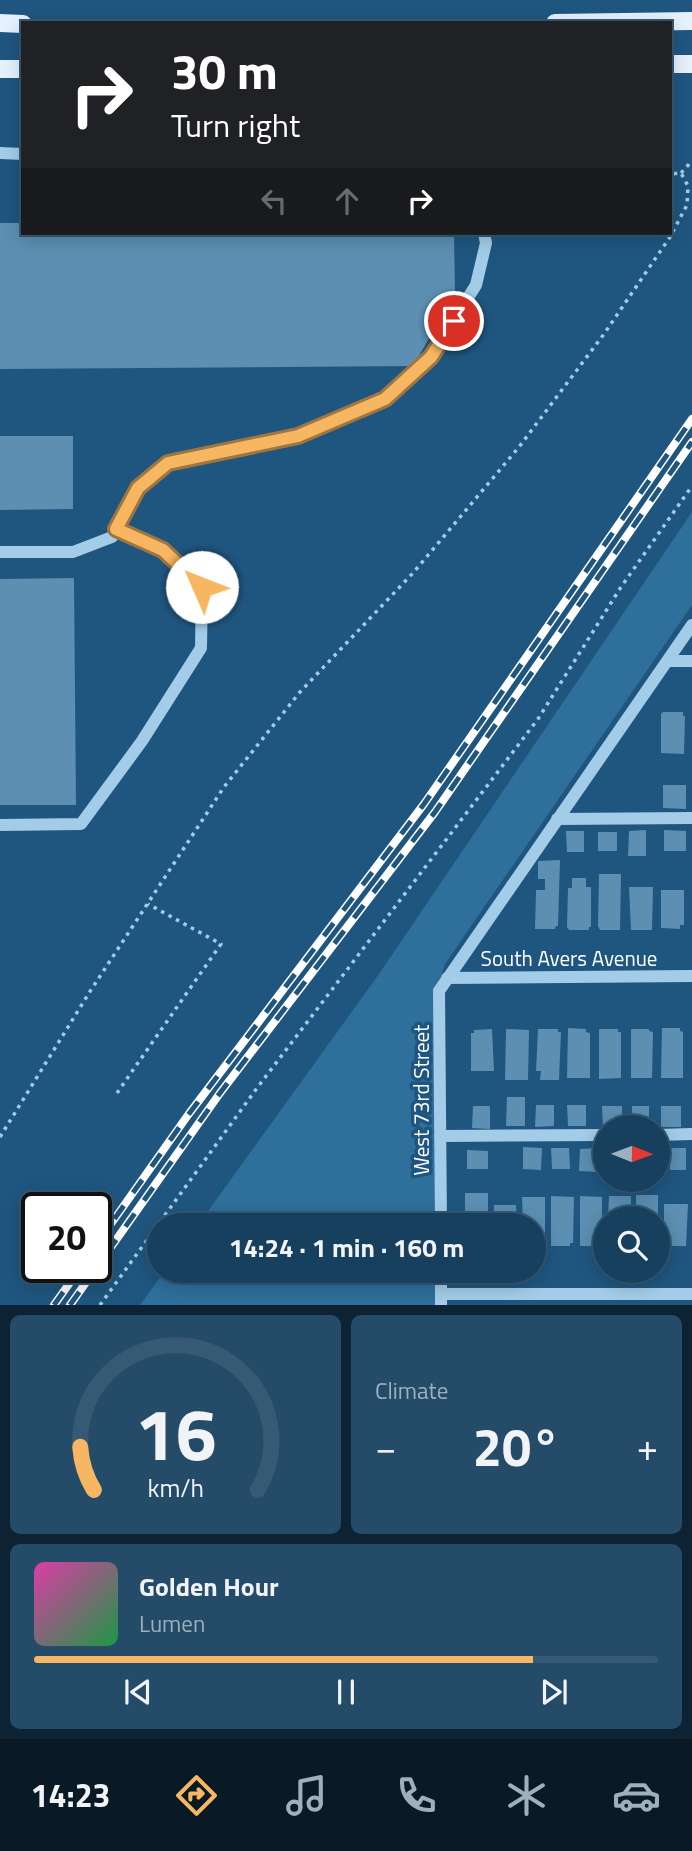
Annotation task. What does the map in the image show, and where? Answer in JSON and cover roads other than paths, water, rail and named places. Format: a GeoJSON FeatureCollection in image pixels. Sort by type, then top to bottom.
{"type":"FeatureCollection","features":[{"type":"Feature","properties":{"kind":"main road"},"geometry":{"type":"LineString","coordinates":[[672,21],[692,21]]}},
{"type":"Feature","properties":{"kind":"main road"},"geometry":{"type":"LineString","coordinates":[[0,23],[21,24]]}},
{"type":"Feature","properties":{"kind":"main road"},"geometry":{"type":"LineString","coordinates":[[672,64],[692,64]]}},
{"type":"Feature","properties":{"kind":"main road"},"geometry":{"type":"LineString","coordinates":[[0,69],[21,69]]}},
{"type":"Feature","properties":{"kind":"street"},"geometry":{"type":"LineString","coordinates":[[0,153],[21,154]]}},
{"type":"Feature","properties":{"kind":"street"},"geometry":{"type":"LineString","coordinates":[[0,552],[73,552],[112,537],[138,488],[168,463],[298,436],[385,399],[431,357],[477,285],[486,243],[484,235]]}},
{"type":"Feature","properties":{"kind":"street"},"geometry":{"type":"LineString","coordinates":[[0,825],[81,824],[142,741],[201,648],[202,587],[163,550],[116,529]]}},
{"type":"Feature","properties":{"kind":"street"},"geometry":{"type":"LineString","coordinates":[[447,978],[692,625]]}},
{"type":"Feature","properties":{"kind":"street"},"geometry":{"type":"LineString","coordinates":[[667,661],[692,661]]}},
{"type":"Feature","properties":{"kind":"street"},"geometry":{"type":"LineString","coordinates":[[557,819],[692,818]]}},
{"type":"Feature","properties":{"kind":"street","name":"South Avers Avenue"},"geometry":{"type":"LineString","coordinates":[[447,978],[692,976]]}},
{"type":"Feature","properties":{"kind":"street","name":"West 73rd Street"},"geometry":{"type":"LineString","coordinates":[[440,1213],[439,991],[447,978]]}},
{"type":"Feature","properties":{"kind":"street"},"geometry":{"type":"LineString","coordinates":[[670,1135],[692,1134]]}},
{"type":"Feature","properties":{"kind":"street"},"geometry":{"type":"LineString","coordinates":[[440,1136],[593,1135]]}},
{"type":"Feature","properties":{"kind":"street"},"geometry":{"type":"LineString","coordinates":[[441,1300],[692,1294]]}},
{"type":"Feature","properties":{"kind":"railway"},"geometry":{"type":"LineString","coordinates":[[112,1222],[188,1115],[424,804],[692,419]]}},
{"type":"Feature","properties":{"kind":"railway"},"geometry":{"type":"LineString","coordinates":[[70,1305],[220,1093],[435,812],[692,442]]}},
{"type":"Feature","properties":{"kind":"railway"},"geometry":{"type":"LineString","coordinates":[[54,1305],[70,1283]]}}]}
